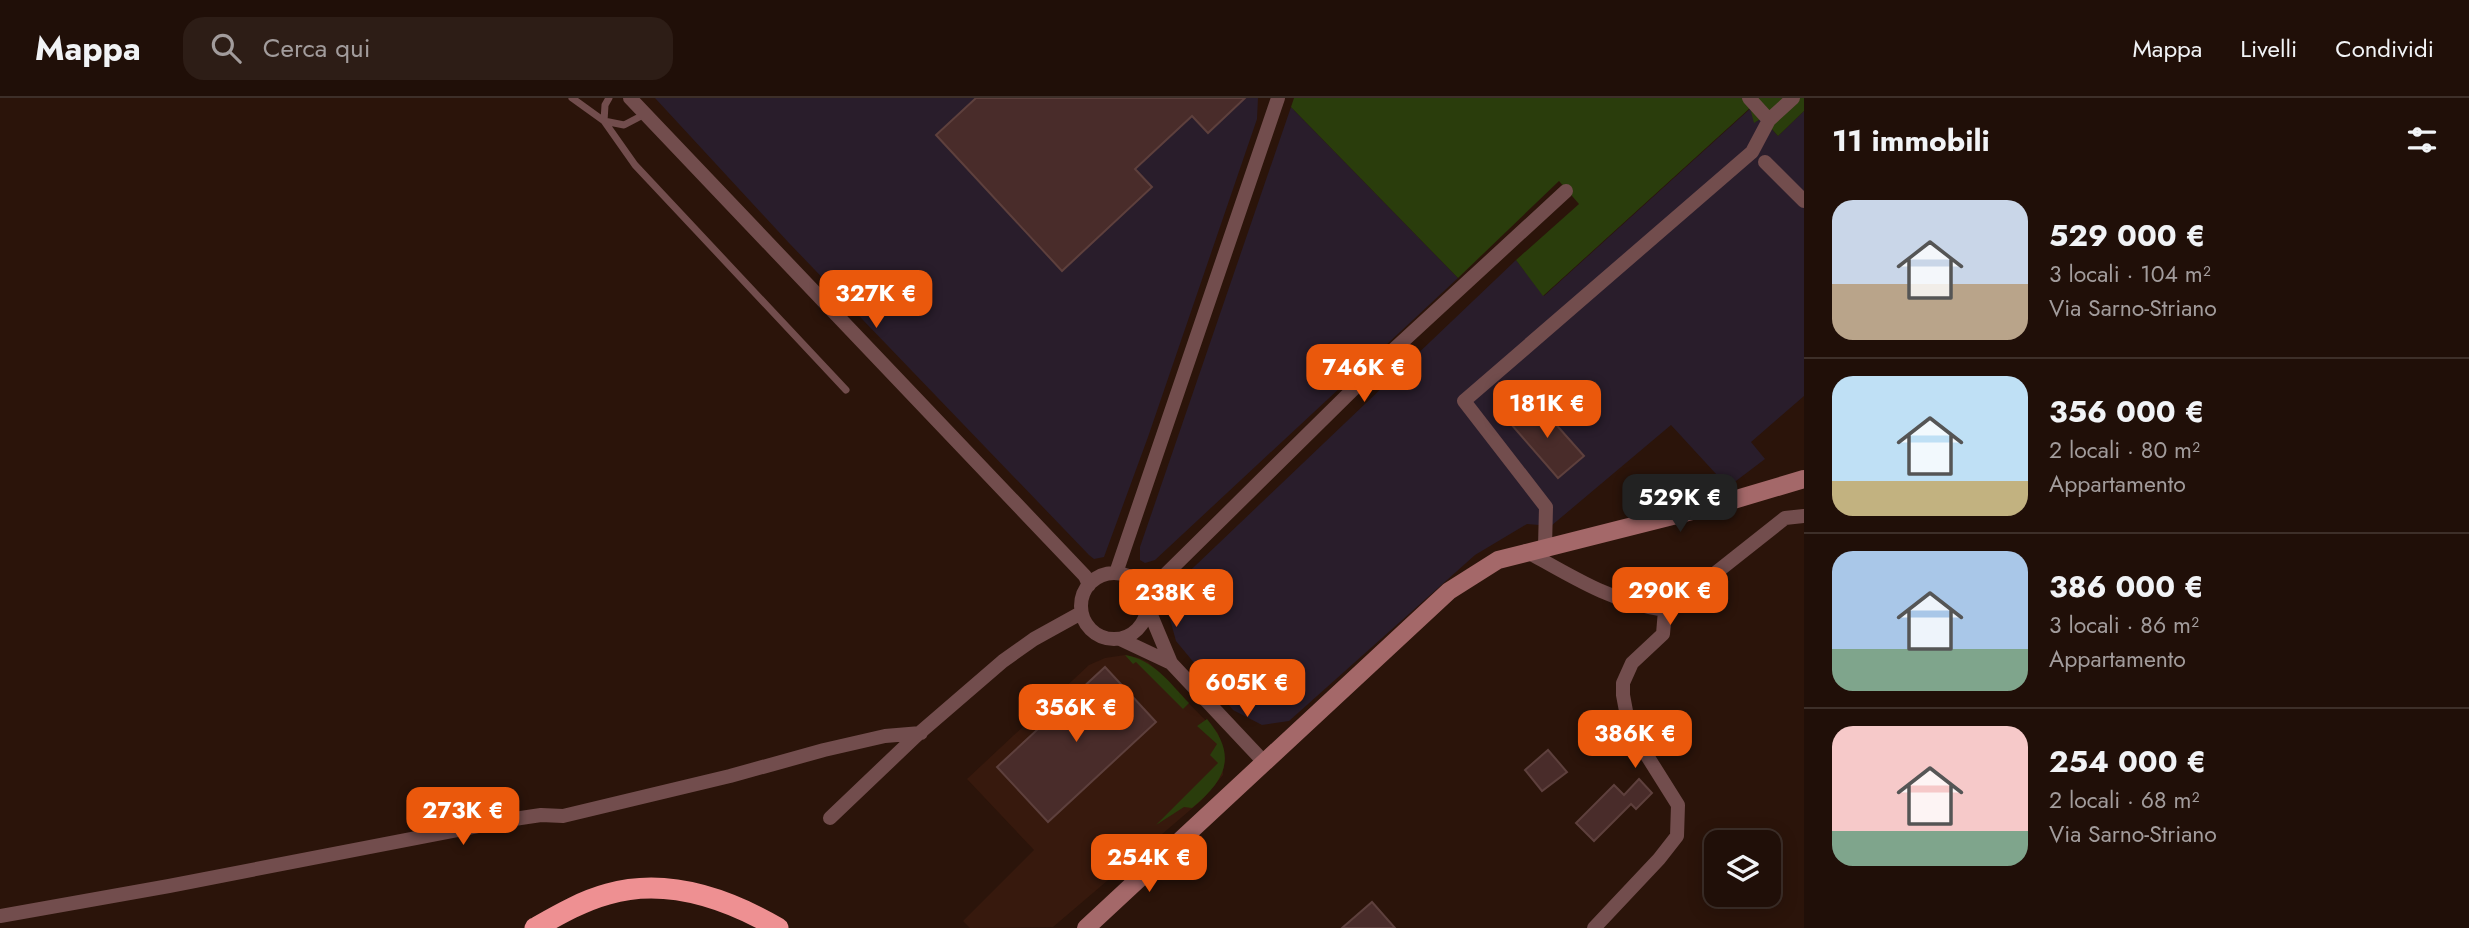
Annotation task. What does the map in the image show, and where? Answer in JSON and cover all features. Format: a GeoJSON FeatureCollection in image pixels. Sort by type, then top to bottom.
{"type":"FeatureCollection","features":[{"type":"Feature","properties":{"kind":"highway"},"geometry":{"type":"LineString","coordinates":[[535,928],[568,910],[609,893],[651,889],[673,889],[713,898],[736,906],[776,927]]}},
{"type":"Feature","properties":{"kind":"main road"},"geometry":{"type":"LineString","coordinates":[[1087,928],[1449,591],[1499,560],[1526,551],[1720,504],[1804,479]]}},
{"type":"Feature","properties":{"kind":"street"},"geometry":{"type":"LineString","coordinates":[[630,98],[968,451],[1085,576],[1089,585]]}},
{"type":"Feature","properties":{"kind":"street"},"geometry":{"type":"LineString","coordinates":[[1116,573],[1278,98]]}},
{"type":"Feature","properties":{"kind":"street"},"geometry":{"type":"LineString","coordinates":[[1749,98],[1769,120]]}},
{"type":"Feature","properties":{"kind":"street"},"geometry":{"type":"LineString","coordinates":[[1545,547],[1546,507],[1464,401],[1752,152],[1769,120],[1793,98]]}},
{"type":"Feature","properties":{"kind":"street"},"geometry":{"type":"LineString","coordinates":[[1765,162],[1804,201]]}},
{"type":"Feature","properties":{"kind":"street"},"geometry":{"type":"LineString","coordinates":[[1143,589],[1166,575],[1389,355],[1566,191]]}},
{"type":"Feature","properties":{"kind":"street"},"geometry":{"type":"LineString","coordinates":[[1526,551],[1600,593],[1639,607],[1665,610],[1785,518],[1804,516]]}},
{"type":"Feature","properties":{"kind":"street"},"geometry":{"type":"LineString","coordinates":[[1171,663],[1119,639],[1100,636],[1085,622],[1082,613],[1084,593],[1089,585],[1097,578],[1116,573],[1136,581],[1143,589],[1171,663],[1264,762]]}},
{"type":"Feature","properties":{"kind":"street"},"geometry":{"type":"LineString","coordinates":[[1119,639],[1130,636],[1139,629],[1148,608]]}},
{"type":"Feature","properties":{"kind":"street"},"geometry":{"type":"LineString","coordinates":[[1594,928],[1677,836],[1678,805],[1629,726],[1623,683],[1632,663],[1662,634],[1665,610]]}},
{"type":"Feature","properties":{"kind":"street"},"geometry":{"type":"LineString","coordinates":[[830,818],[920,733],[1017,649],[1082,613]]}},
{"type":"Feature","properties":{"kind":"street"},"geometry":{"type":"LineString","coordinates":[[0,916],[514,820],[563,816],[730,776],[824,750],[885,736],[920,733]]}},
{"type":"Feature","properties":{"kind":"lane"},"geometry":{"type":"LineString","coordinates":[[572,98],[604,121],[635,164],[846,390]]}},
{"type":"Feature","properties":{"kind":"lane"},"geometry":{"type":"LineString","coordinates":[[604,121],[605,105],[609,98]]}},
{"type":"Feature","properties":{"kind":"lane"},"geometry":{"type":"LineString","coordinates":[[604,121],[624,125],[645,114]]}},
{"type":"Feature","properties":{"kind":"shaded area"},"geometry":{"type":"Polygon","coordinates":[[[655,98],[1258,98],[1257,119],[1104,557],[1094,559],[1089,555],[789,243],[655,98]]]}},
{"type":"Feature","properties":{"kind":"shaded area"},"geometry":{"type":"Polygon","coordinates":[[[1291,107],[1458,278],[1155,560],[1145,563],[1140,560],[1140,547],[1291,107]]]}},
{"type":"Feature","properties":{"kind":"shaded area"},"geometry":{"type":"Polygon","coordinates":[[[1751,108],[1755,122],[1762,118],[1778,136],[1804,111],[1804,396],[1751,442],[1765,459],[1728,487],[1671,425],[1551,526],[1527,524],[1475,555],[1289,721],[1262,725],[1233,710],[1176,641],[1168,612],[1174,586],[1516,260],[1544,296],[1751,108]]]}},
{"type":"Feature","properties":{"kind":"shaded area"},"geometry":{"type":"Polygon","coordinates":[[[1125,655],[1148,662],[1218,733],[1223,749],[1223,775],[1202,800],[1053,927],[970,928],[963,921],[1034,850],[967,779],[1089,665],[1105,658],[1125,655]]]}},
{"type":"Feature","properties":{"kind":"green space"},"geometry":{"type":"Polygon","coordinates":[[[1294,98],[1804,98],[1804,111],[1778,136],[1762,118],[1754,123],[1750,108],[1543,296],[1516,260],[1579,204],[1559,181],[1458,278],[1291,107],[1294,98]]]}},
{"type":"Feature","properties":{"kind":"green space"},"geometry":{"type":"Polygon","coordinates":[[[1125,655],[1135,657],[1153,667],[1189,703],[1183,709],[1136,662],[1133,664],[1125,655]]]}},
{"type":"Feature","properties":{"kind":"green space"},"geometry":{"type":"Polygon","coordinates":[[[1207,719],[1223,745],[1224,767],[1220,777],[1204,798],[1192,808],[1184,807],[1156,825],[1218,763],[1210,755],[1217,744],[1197,726],[1207,719]]]}},
{"type":"Feature","properties":{"kind":"building"},"geometry":{"type":"Polygon","coordinates":[[[976,98],[1245,98],[1208,133],[1192,116],[1135,169],[1152,187],[1062,271],[936,135],[976,98]]]}},
{"type":"Feature","properties":{"kind":"building"},"geometry":{"type":"Polygon","coordinates":[[[1536,402],[1584,456],[1558,478],[1511,424],[1536,402]]]}},
{"type":"Feature","properties":{"kind":"building"},"geometry":{"type":"Polygon","coordinates":[[[1105,667],[1156,722],[1048,822],[997,767],[1105,667]]]}},
{"type":"Feature","properties":{"kind":"building"},"geometry":{"type":"Polygon","coordinates":[[[1548,750],[1567,772],[1542,791],[1525,770],[1548,750]]]}},
{"type":"Feature","properties":{"kind":"building"},"geometry":{"type":"Polygon","coordinates":[[[1639,779],[1652,793],[1636,809],[1631,804],[1594,841],[1576,823],[1614,785],[1624,795],[1639,779]]]}},
{"type":"Feature","properties":{"kind":"building"},"geometry":{"type":"Polygon","coordinates":[[[1372,902],[1395,928],[1342,928],[1372,902]]]}}]}
